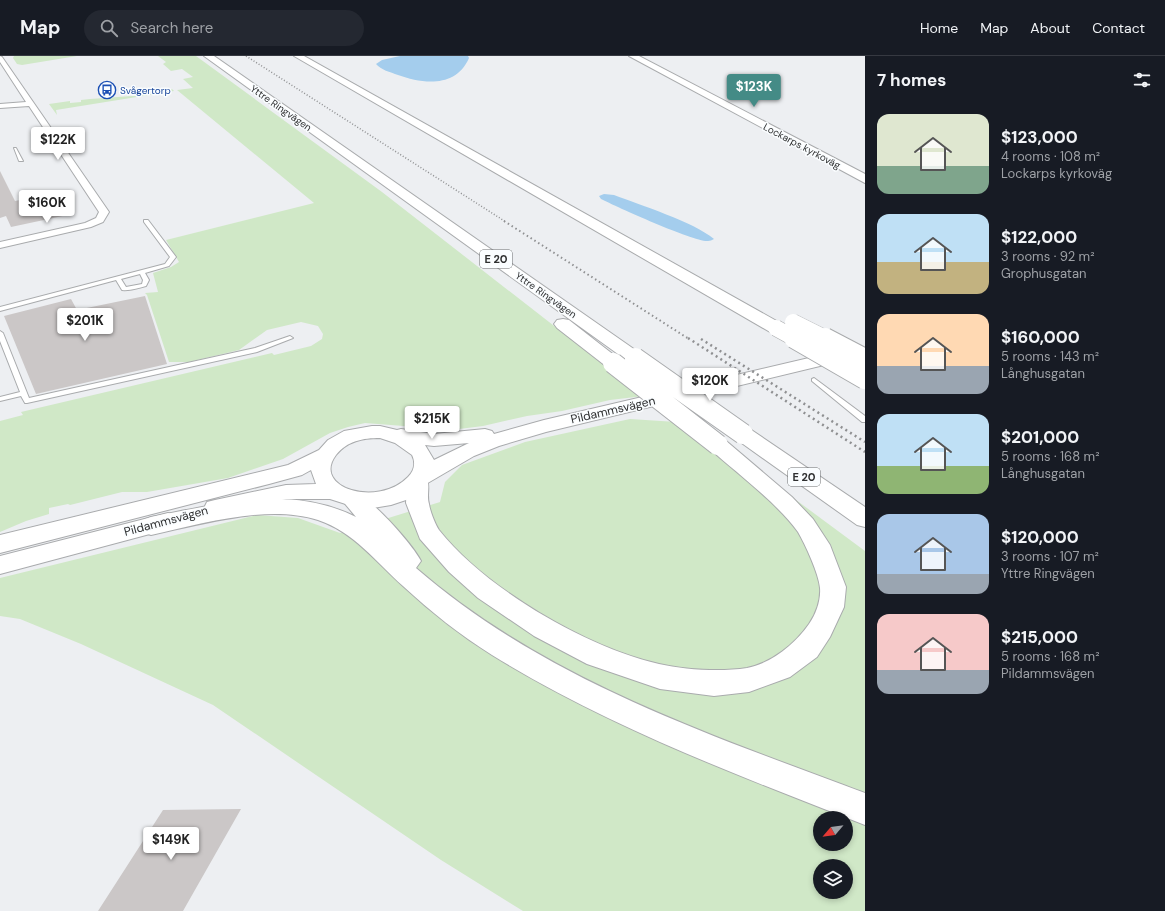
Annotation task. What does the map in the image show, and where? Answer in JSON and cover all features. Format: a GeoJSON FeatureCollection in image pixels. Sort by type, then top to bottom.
{"type":"FeatureCollection","features":[{"type":"Feature","properties":{"kind":"highway","name":"Yttre Ringvägen"},"geometry":{"type":"LineString","coordinates":[[208,56],[865,519]]}},
{"type":"Feature","properties":{"kind":"highway"},"geometry":{"type":"LineString","coordinates":[[298,56],[500,171],[784,325],[865,379]]}},
{"type":"Feature","properties":{"kind":"highway"},"geometry":{"type":"LineString","coordinates":[[357,161],[718,445],[784,503],[805,525],[818,545],[833,587],[831,607],[821,629],[807,649],[780,668],[749,680],[714,683],[660,677],[597,656],[544,628],[487,591],[458,565],[428,533],[417,503],[419,480]]}},
{"type":"Feature","properties":{"kind":"highway"},"geometry":{"type":"LineString","coordinates":[[784,325],[865,359]]}},
{"type":"Feature","properties":{"kind":"highway"},"geometry":{"type":"LineString","coordinates":[[343,495],[385,532],[414,566],[448,601],[498,645]]}},
{"type":"Feature","properties":{"kind":"highway"},"geometry":{"type":"LineString","coordinates":[[151,526],[242,509],[278,507],[309,510],[341,519],[366,535],[399,568],[441,606],[498,645],[555,680],[644,721],[865,810]]}},
{"type":"Feature","properties":{"kind":"main road","name":"Lockarps kyrkoväg"},"geometry":{"type":"LineString","coordinates":[[633,56],[865,179]]}},
{"type":"Feature","properties":{"kind":"main road","name":"Pildammsvägen"},"geometry":{"type":"LineString","coordinates":[[0,565],[274,494],[312,490],[343,495],[370,502],[389,499],[406,492],[419,480],[457,456],[495,441],[547,426],[865,349]]}},
{"type":"Feature","properties":{"kind":"main road","name":"Pildammsvägen"},"geometry":{"type":"LineString","coordinates":[[0,544],[295,470],[325,455],[334,445],[347,437],[358,434],[380,432],[434,440],[461,439],[547,426]]}},
{"type":"Feature","properties":{"kind":"main road","name":"Pildammsvägen"},"geometry":{"type":"LineString","coordinates":[[396,434],[411,442],[421,452],[424,464],[419,480]]}},
{"type":"Feature","properties":{"kind":"main road"},"geometry":{"type":"LineString","coordinates":[[325,455],[322,464],[322,474],[326,483],[343,495]]}},
{"type":"Feature","properties":{"kind":"street"},"geometry":{"type":"LineString","coordinates":[[0,58],[104,212],[100,220],[78,228],[0,245]]}},
{"type":"Feature","properties":{"kind":"street"},"geometry":{"type":"LineString","coordinates":[[0,106],[30,104]]}},
{"type":"Feature","properties":{"kind":"lane"},"geometry":{"type":"LineString","coordinates":[[15,149],[21,160]]}},
{"type":"Feature","properties":{"kind":"lane"},"geometry":{"type":"LineString","coordinates":[[0,309],[167,265],[173,257],[146,221]]}},
{"type":"Feature","properties":{"kind":"lane"},"geometry":{"type":"LineString","coordinates":[[118,279],[124,289],[137,288],[144,285],[146,280],[142,272]]}},
{"type":"Feature","properties":{"kind":"lane"},"geometry":{"type":"LineString","coordinates":[[0,333],[27,401],[257,350],[290,338]]}},
{"type":"Feature","properties":{"kind":"lane"},"geometry":{"type":"LineString","coordinates":[[814,380],[865,420]]}},
{"type":"Feature","properties":{"kind":"lane"},"geometry":{"type":"LineString","coordinates":[[0,399],[24,393]]}},
{"type":"Feature","properties":{"kind":"green space"},"geometry":{"type":"Polygon","coordinates":[[[14,56],[77,56],[22,65],[17,64],[13,58],[14,56]]]}},
{"type":"Feature","properties":{"kind":"green space"},"geometry":{"type":"Polygon","coordinates":[[[158,56],[196,56],[382,192],[644,396],[610,400],[562,411],[459,429],[365,423],[330,433],[283,459],[228,478],[147,492],[122,492],[70,505],[68,504],[49,508],[49,514],[26,521],[0,532],[0,421],[23,415],[21,412],[272,353],[274,355],[311,346],[322,339],[323,334],[318,326],[301,322],[267,330],[239,350],[189,362],[169,362],[147,295],[145,293],[158,292],[153,273],[171,267],[179,262],[166,240],[314,203],[177,90],[193,88],[183,79],[193,77],[182,69],[171,71],[163,64],[166,62],[158,56]]]}},
{"type":"Feature","properties":{"kind":"green space"},"geometry":{"type":"Polygon","coordinates":[[[172,89],[174,91],[56,110],[57,115],[49,104],[146,95],[172,89]]]}},
{"type":"Feature","properties":{"kind":"green space"},"geometry":{"type":"Polygon","coordinates":[[[630,419],[692,423],[865,551],[865,911],[523,911],[441,860],[213,705],[81,644],[20,619],[0,616],[0,578],[257,515],[298,518],[340,533],[440,502],[445,482],[462,465],[525,442],[630,419]]]}},
{"type":"Feature","properties":{"kind":"water"},"geometry":{"type":"Polygon","coordinates":[[[400,56],[468,56],[469,58],[463,68],[456,75],[438,81],[408,78],[386,71],[376,64],[382,60],[400,56]]]}},
{"type":"Feature","properties":{"kind":"water"},"geometry":{"type":"Polygon","coordinates":[[[604,194],[614,195],[666,214],[694,226],[714,239],[710,241],[700,240],[655,223],[601,199],[599,196],[604,194]]]}},
{"type":"Feature","properties":{"kind":"building"},"geometry":{"type":"Polygon","coordinates":[[[0,171],[15,201],[59,192],[72,214],[11,227],[6,216],[0,218],[0,171]]]}},
{"type":"Feature","properties":{"kind":"building"},"geometry":{"type":"Polygon","coordinates":[[[145,296],[167,364],[36,394],[4,316],[71,299],[77,310],[145,296]]]}},
{"type":"Feature","properties":{"kind":"building"},"geometry":{"type":"Polygon","coordinates":[[[241,809],[183,911],[98,911],[163,810],[241,809]]]}},
{"type":"Feature","properties":{"kind":"railway"},"geometry":{"type":"LineString","coordinates":[[246,56],[506,222]]}},
{"type":"Feature","properties":{"kind":"railway"},"geometry":{"type":"LineString","coordinates":[[504,221],[689,339]]}},
{"type":"Feature","properties":{"kind":"railway"},"geometry":{"type":"LineString","coordinates":[[688,338],[865,452]]}},
{"type":"Feature","properties":{"kind":"railway"},"geometry":{"type":"LineString","coordinates":[[701,339],[865,442]]}},
{"type":"Feature","properties":{"kind":"place","name":"Svågertorp"},"geometry":{"type":"Point","coordinates":[107,90]}}]}
